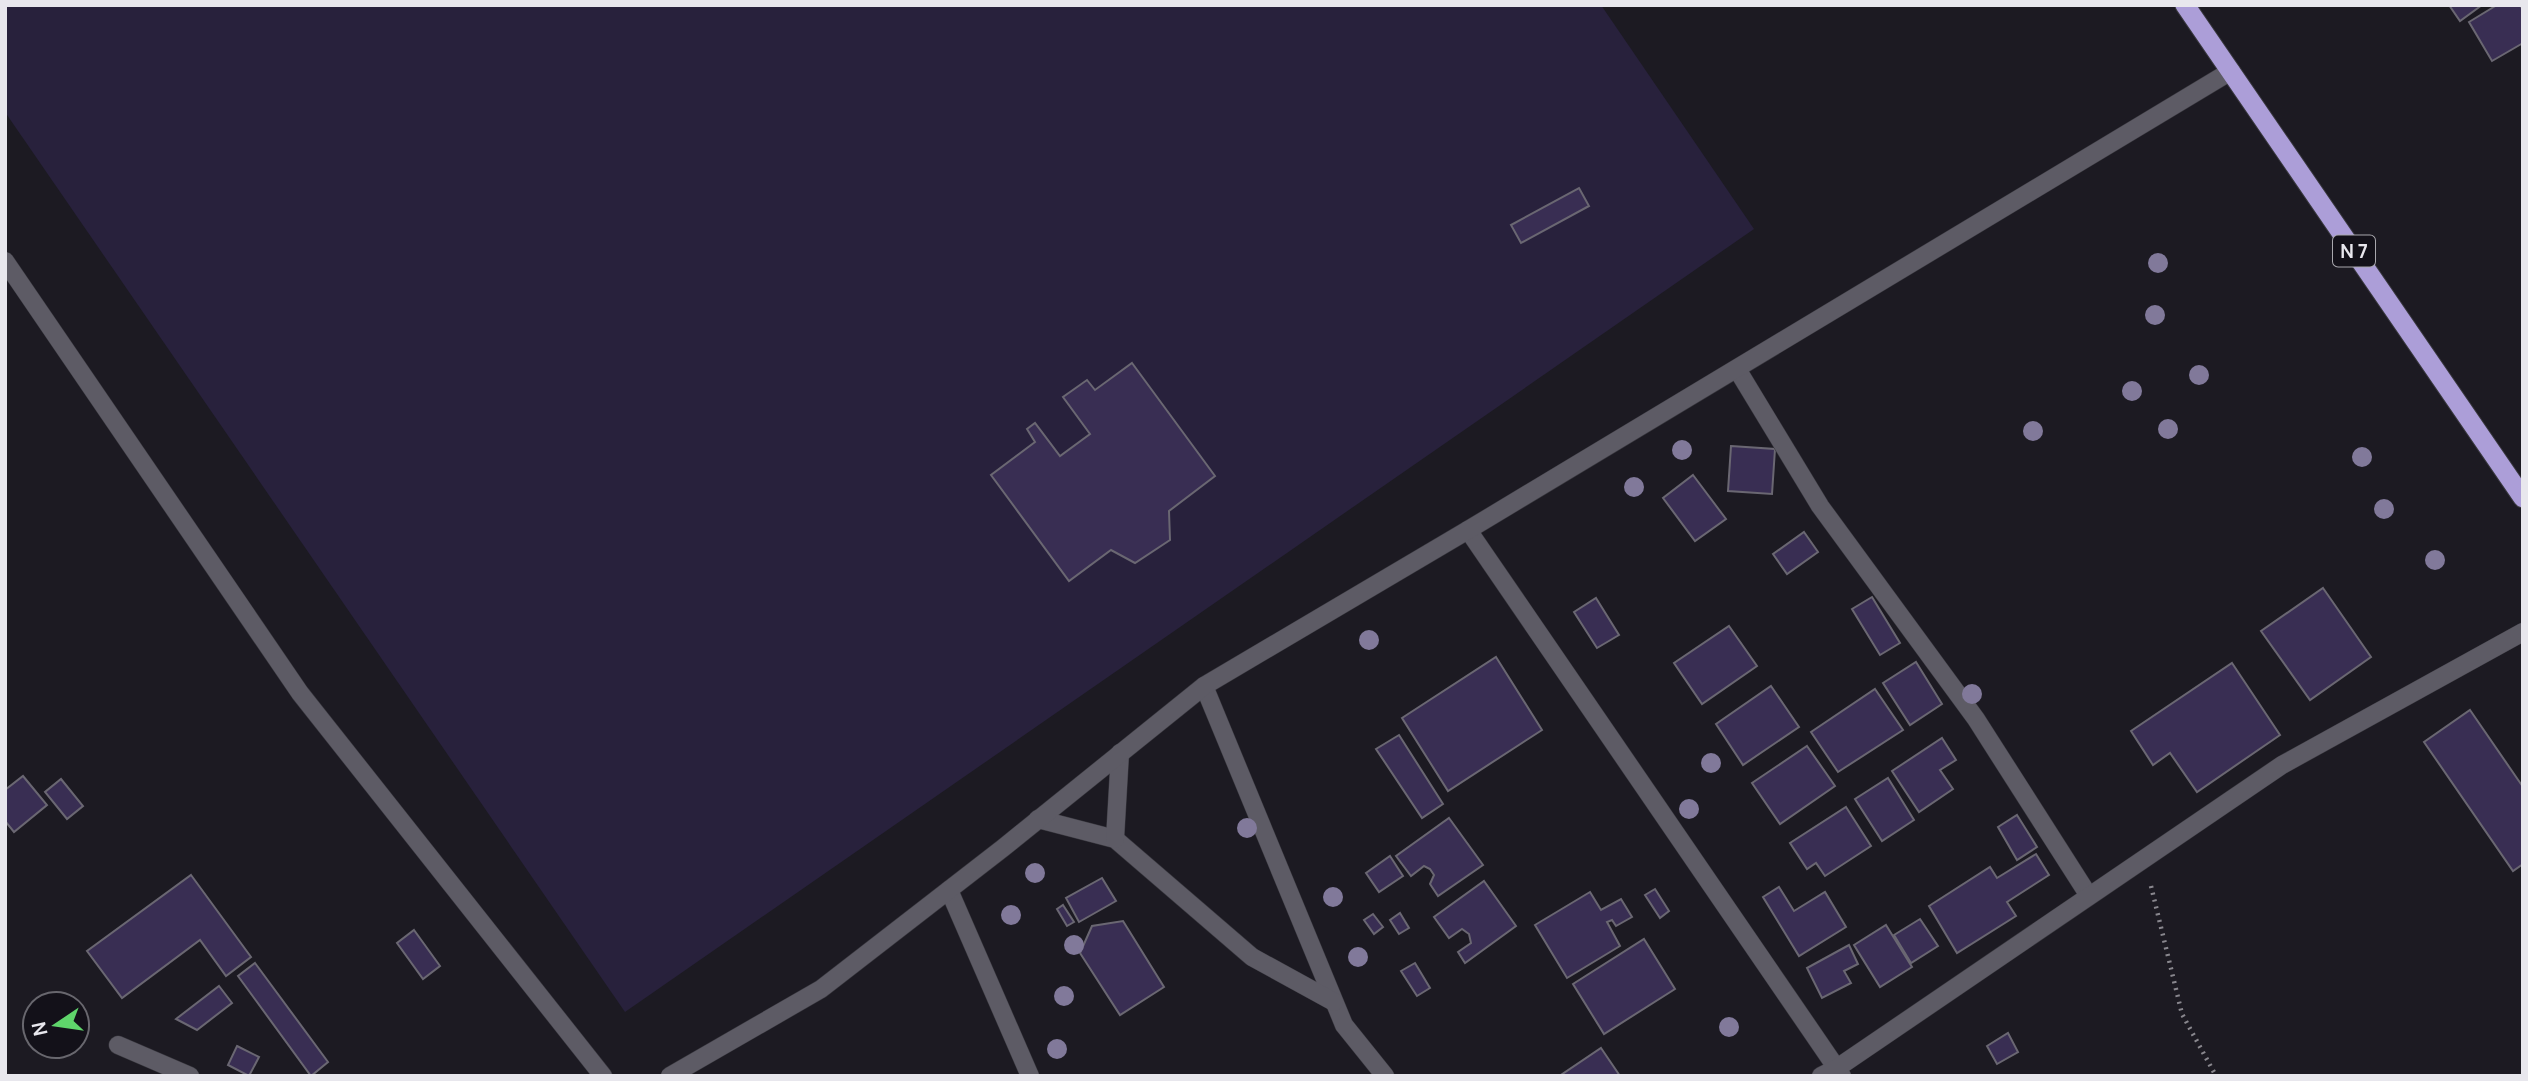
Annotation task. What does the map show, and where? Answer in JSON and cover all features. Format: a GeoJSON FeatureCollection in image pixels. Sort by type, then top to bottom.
{"type":"FeatureCollection","features":[{"type":"Feature","properties":{"kind":"highway","name":"N 7"},"geometry":{"type":"LineString","coordinates":[[2185,5],[2523,498]]}},
{"type":"Feature","properties":{"kind":"street"},"geometry":{"type":"LineString","coordinates":[[670,1076],[821,989],[1204,686],[2231,71]]}},
{"type":"Feature","properties":{"kind":"street"},"geometry":{"type":"LineString","coordinates":[[5,261],[300,693],[603,1076]]}},
{"type":"Feature","properties":{"kind":"street"},"geometry":{"type":"LineString","coordinates":[[1737,369],[1820,506],[1976,719],[2089,896]]}},
{"type":"Feature","properties":{"kind":"street"},"geometry":{"type":"LineString","coordinates":[[1468,530],[1833,1073],[2282,765],[2523,632]]}},
{"type":"Feature","properties":{"kind":"street"},"geometry":{"type":"LineString","coordinates":[[1204,686],[1344,1025],[1385,1076]]}},
{"type":"Feature","properties":{"kind":"street"},"geometry":{"type":"LineString","coordinates":[[1115,839],[1120,753]]}},
{"type":"Feature","properties":{"kind":"street"},"geometry":{"type":"LineString","coordinates":[[1038,819],[1115,839],[1252,957],[1334,1002]]}},
{"type":"Feature","properties":{"kind":"street"},"geometry":{"type":"LineString","coordinates":[[949,890],[1030,1076]]}},
{"type":"Feature","properties":{"kind":"street"},"geometry":{"type":"LineString","coordinates":[[118,1045],[190,1076]]}},
{"type":"Feature","properties":{"kind":"path"},"geometry":{"type":"LineString","coordinates":[[2144,859],[2182,1014],[2216,1076]]}},
{"type":"Feature","properties":{"kind":"shaded area"},"geometry":{"type":"Polygon","coordinates":[[[5,5],[1601,5],[1754,229],[625,1012],[5,112],[5,5]]]}},
{"type":"Feature","properties":{"kind":"building"},"geometry":{"type":"Polygon","coordinates":[[[2449,5],[2482,5],[2460,21],[2449,5]]]}},
{"type":"Feature","properties":{"kind":"building"},"geometry":{"type":"Polygon","coordinates":[[[2497,5],[2520,5],[2523,10],[2523,43],[2492,61],[2469,22],[2497,5]]]}},
{"type":"Feature","properties":{"kind":"building"},"geometry":{"type":"Polygon","coordinates":[[[1579,188],[1589,206],[1521,243],[1511,225],[1579,188]]]}},
{"type":"Feature","properties":{"kind":"building"},"geometry":{"type":"Polygon","coordinates":[[[1132,363],[1215,476],[1169,511],[1170,540],[1135,563],[1111,550],[1069,581],[991,475],[1035,442],[1027,429],[1035,423],[1060,456],[1090,434],[1063,397],[1087,380],[1095,390],[1132,363]]]}},
{"type":"Feature","properties":{"kind":"building"},"geometry":{"type":"Polygon","coordinates":[[[1731,446],[1775,449],[1772,494],[1728,491],[1731,446]]]}},
{"type":"Feature","properties":{"kind":"building"},"geometry":{"type":"Polygon","coordinates":[[[1693,475],[1726,519],[1695,541],[1663,498],[1693,475]]]}},
{"type":"Feature","properties":{"kind":"building"},"geometry":{"type":"Polygon","coordinates":[[[1804,532],[1818,552],[1787,574],[1773,554],[1804,532]]]}},
{"type":"Feature","properties":{"kind":"building"},"geometry":{"type":"Polygon","coordinates":[[[2323,588],[2371,657],[2310,700],[2261,631],[2323,588]]]}},
{"type":"Feature","properties":{"kind":"building"},"geometry":{"type":"Polygon","coordinates":[[[1872,597],[1900,643],[1880,655],[1852,609],[1872,597]]]}},
{"type":"Feature","properties":{"kind":"building"},"geometry":{"type":"Polygon","coordinates":[[[1596,598],[1619,635],[1597,648],[1574,612],[1596,598]]]}},
{"type":"Feature","properties":{"kind":"building"},"geometry":{"type":"Polygon","coordinates":[[[1729,626],[1757,666],[1702,704],[1674,663],[1729,626]]]}},
{"type":"Feature","properties":{"kind":"building"},"geometry":{"type":"Polygon","coordinates":[[[1496,657],[1542,730],[1448,791],[1402,718],[1496,657]]]}},
{"type":"Feature","properties":{"kind":"building"},"geometry":{"type":"Polygon","coordinates":[[[1916,662],[1942,704],[1910,725],[1883,683],[1916,662]]]}},
{"type":"Feature","properties":{"kind":"building"},"geometry":{"type":"Polygon","coordinates":[[[2232,663],[2280,735],[2197,792],[2170,753],[2153,765],[2131,731],[2232,663]]]}},
{"type":"Feature","properties":{"kind":"building"},"geometry":{"type":"Polygon","coordinates":[[[1771,686],[1799,727],[1743,765],[1716,724],[1771,686]]]}},
{"type":"Feature","properties":{"kind":"building"},"geometry":{"type":"Polygon","coordinates":[[[1875,689],[1903,730],[1838,772],[1811,732],[1875,689]]]}},
{"type":"Feature","properties":{"kind":"building"},"geometry":{"type":"Polygon","coordinates":[[[2470,710],[2523,787],[2523,864],[2513,871],[2424,742],[2470,710]]]}},
{"type":"Feature","properties":{"kind":"building"},"geometry":{"type":"Polygon","coordinates":[[[1399,735],[1443,804],[1422,818],[1376,749],[1399,735]]]}},
{"type":"Feature","properties":{"kind":"building"},"geometry":{"type":"Polygon","coordinates":[[[1942,738],[1956,760],[1940,770],[1953,789],[1919,812],[1892,771],[1942,738]]]}},
{"type":"Feature","properties":{"kind":"building"},"geometry":{"type":"Polygon","coordinates":[[[1807,746],[1835,786],[1780,824],[1752,783],[1807,746]]]}},
{"type":"Feature","properties":{"kind":"building"},"geometry":{"type":"Polygon","coordinates":[[[23,776],[47,805],[14,832],[5,821],[5,790],[23,776]]]}},
{"type":"Feature","properties":{"kind":"building"},"geometry":{"type":"Polygon","coordinates":[[[1888,778],[1914,820],[1882,841],[1855,799],[1888,778]]]}},
{"type":"Feature","properties":{"kind":"building"},"geometry":{"type":"Polygon","coordinates":[[[61,779],[83,806],[67,819],[45,792],[61,779]]]}},
{"type":"Feature","properties":{"kind":"building"},"geometry":{"type":"Polygon","coordinates":[[[1846,807],[1871,846],[1825,876],[1816,863],[1807,869],[1790,843],[1846,807]]]}},
{"type":"Feature","properties":{"kind":"building"},"geometry":{"type":"Polygon","coordinates":[[[2017,815],[2037,847],[2017,860],[1998,827],[2017,815]]]}},
{"type":"Feature","properties":{"kind":"building"},"geometry":{"type":"Polygon","coordinates":[[[1449,818],[1483,865],[1438,896],[1430,884],[1434,875],[1430,869],[1424,866],[1411,876],[1396,856],[1449,818]]]}},
{"type":"Feature","properties":{"kind":"building"},"geometry":{"type":"Polygon","coordinates":[[[2036,854],[2049,875],[2007,902],[2016,916],[1957,953],[1929,906],[1990,867],[1997,878],[2036,854]]]}},
{"type":"Feature","properties":{"kind":"building"},"geometry":{"type":"Polygon","coordinates":[[[1390,856],[1403,876],[1379,892],[1366,873],[1390,856]]]}},
{"type":"Feature","properties":{"kind":"building"},"geometry":{"type":"Polygon","coordinates":[[[191,875],[251,957],[226,976],[200,940],[122,998],[87,951],[191,875]]]}},
{"type":"Feature","properties":{"kind":"building"},"geometry":{"type":"Polygon","coordinates":[[[1102,878],[1116,901],[1079,922],[1066,898],[1102,878]]]}},
{"type":"Feature","properties":{"kind":"building"},"geometry":{"type":"Polygon","coordinates":[[[1484,881],[1516,926],[1465,963],[1458,952],[1471,943],[1469,934],[1462,929],[1449,938],[1434,917],[1484,881]]]}},
{"type":"Feature","properties":{"kind":"building"},"geometry":{"type":"Polygon","coordinates":[[[1779,887],[1794,911],[1825,892],[1846,927],[1799,956],[1763,897],[1779,887]]]}},
{"type":"Feature","properties":{"kind":"building"},"geometry":{"type":"Polygon","coordinates":[[[1655,889],[1669,911],[1660,918],[1645,895],[1655,889]]]}},
{"type":"Feature","properties":{"kind":"building"},"geometry":{"type":"Polygon","coordinates":[[[1590,892],[1601,910],[1621,899],[1632,917],[1616,926],[1612,920],[1607,922],[1620,946],[1567,978],[1535,925],[1590,892]]]}},
{"type":"Feature","properties":{"kind":"building"},"geometry":{"type":"Polygon","coordinates":[[[1063,905],[1074,922],[1067,926],[1057,909],[1063,905]]]}},
{"type":"Feature","properties":{"kind":"building"},"geometry":{"type":"Polygon","coordinates":[[[1400,913],[1409,928],[1399,934],[1390,920],[1400,913]]]}},
{"type":"Feature","properties":{"kind":"building"},"geometry":{"type":"Polygon","coordinates":[[[1373,914],[1383,927],[1374,934],[1364,920],[1373,914]]]}},
{"type":"Feature","properties":{"kind":"building"},"geometry":{"type":"Polygon","coordinates":[[[1920,919],[1938,946],[1911,963],[1894,935],[1920,919]]]}},
{"type":"Feature","properties":{"kind":"building"},"geometry":{"type":"Polygon","coordinates":[[[1123,921],[1164,987],[1120,1015],[1080,953],[1092,926],[1123,921]]]}},
{"type":"Feature","properties":{"kind":"building"},"geometry":{"type":"Polygon","coordinates":[[[1886,925],[1912,967],[1880,987],[1854,945],[1886,925]]]}},
{"type":"Feature","properties":{"kind":"building"},"geometry":{"type":"Polygon","coordinates":[[[414,930],[440,966],[423,979],[397,943],[414,930]]]}},
{"type":"Feature","properties":{"kind":"building"},"geometry":{"type":"Polygon","coordinates":[[[1644,939],[1675,989],[1604,1034],[1573,984],[1644,939]]]}},
{"type":"Feature","properties":{"kind":"building"},"geometry":{"type":"Polygon","coordinates":[[[1849,945],[1858,964],[1844,971],[1851,983],[1822,998],[1807,968],[1849,945]]]}},
{"type":"Feature","properties":{"kind":"building"},"geometry":{"type":"Polygon","coordinates":[[[255,963],[328,1062],[311,1076],[238,976],[255,963]]]}},
{"type":"Feature","properties":{"kind":"building"},"geometry":{"type":"Polygon","coordinates":[[[1415,963],[1430,988],[1417,996],[1401,971],[1415,963]]]}},
{"type":"Feature","properties":{"kind":"building"},"geometry":{"type":"Polygon","coordinates":[[[219,986],[232,1003],[197,1030],[176,1019],[219,986]]]}},
{"type":"Feature","properties":{"kind":"building"},"geometry":{"type":"Polygon","coordinates":[[[2008,1033],[2018,1052],[1997,1064],[1987,1046],[2008,1033]]]}},
{"type":"Feature","properties":{"kind":"building"},"geometry":{"type":"Polygon","coordinates":[[[237,1046],[259,1057],[249,1076],[228,1065],[237,1046]]]}},
{"type":"Feature","properties":{"kind":"building"},"geometry":{"type":"Polygon","coordinates":[[[1601,1048],[1620,1076],[1561,1075],[1601,1048]]]}}]}
